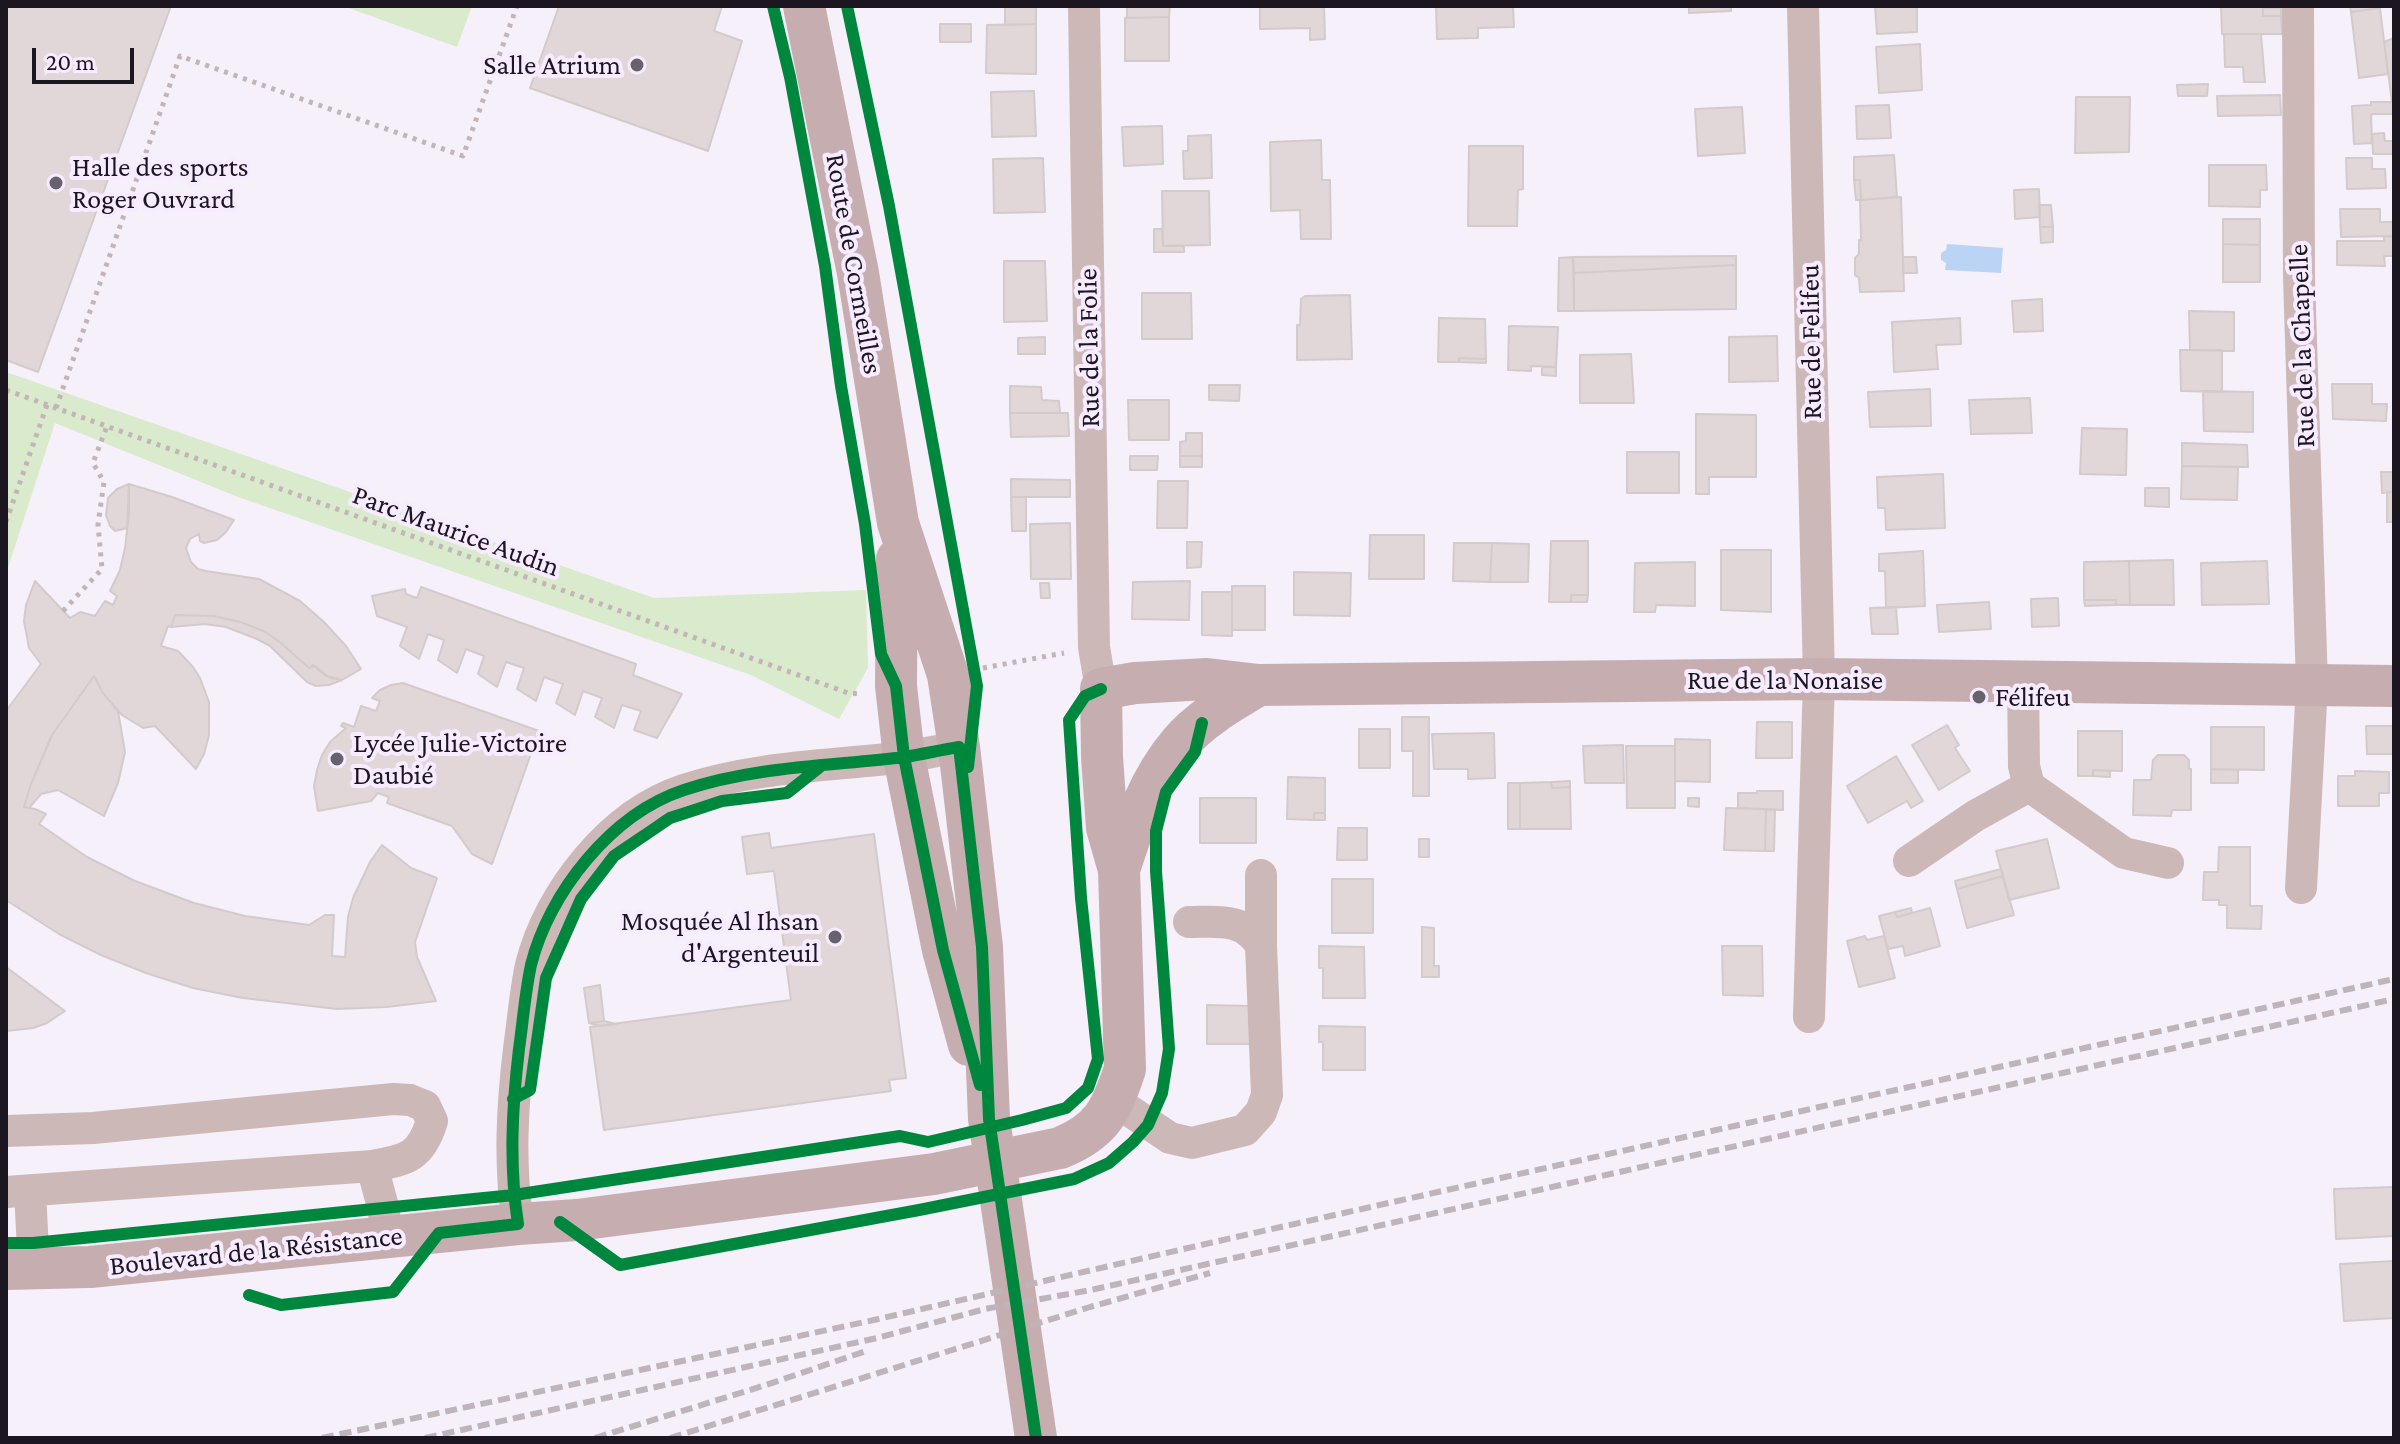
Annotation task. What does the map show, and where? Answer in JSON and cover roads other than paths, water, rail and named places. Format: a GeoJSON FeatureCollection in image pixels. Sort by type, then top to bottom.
{"type":"FeatureCollection","features":[{"type":"Feature","properties":{"kind":"main road","name":"Route de Cormeilles"},"geometry":{"type":"LineString","coordinates":[[804,6],[858,273],[898,523],[948,675],[982,947],[989,1119],[1036,1438]]}},
{"type":"Feature","properties":{"kind":"main road","name":"Route de Cormeilles"},"geometry":{"type":"LineString","coordinates":[[898,523],[896,686],[904,757],[943,950],[989,1119]]}},
{"type":"Feature","properties":{"kind":"main road","name":"Rue de la Nonaise"},"geometry":{"type":"LineString","coordinates":[[1101,689],[1135,683],[1207,679],[1259,685],[1819,679],[2394,686]]}},
{"type":"Feature","properties":{"kind":"main road"},"geometry":{"type":"LineString","coordinates":[[1119,870],[1130,833],[1150,788],[1179,743],[1202,723],[1259,685]]}},
{"type":"Feature","properties":{"kind":"main road"},"geometry":{"type":"LineString","coordinates":[[1101,689],[1107,828],[1119,870],[1125,1069],[1115,1101]]}},
{"type":"Feature","properties":{"kind":"main road","name":"Boulevard de la Résistance"},"geometry":{"type":"LineString","coordinates":[[20,1269],[90,1267],[577,1220],[934,1174],[1060,1148],[1095,1129],[1115,1101]]}},
{"type":"Feature","properties":{"kind":"street","name":"Rue de la Folie"},"geometry":{"type":"LineString","coordinates":[[1084,6],[1094,647],[1101,689]]}},
{"type":"Feature","properties":{"kind":"street","name":"Rue de Felifeu"},"geometry":{"type":"LineString","coordinates":[[1803,6],[1819,679],[1809,1017]]}},
{"type":"Feature","properties":{"kind":"street","name":"Rue de la Chapelle"},"geometry":{"type":"LineString","coordinates":[[2298,6],[2299,278],[2312,685]]}},
{"type":"Feature","properties":{"kind":"street"},"geometry":{"type":"LineString","coordinates":[[2023,681],[2024,766],[2029,786],[2124,853],[2168,863]]}},
{"type":"Feature","properties":{"kind":"street"},"geometry":{"type":"LineString","coordinates":[[2301,888],[2312,685]]}},
{"type":"Feature","properties":{"kind":"street"},"geometry":{"type":"LineString","coordinates":[[518,1224],[512,1180],[513,1099],[531,966],[540,937],[558,899],[584,862],[643,810],[680,791],[760,772],[904,757],[959,747]]}},
{"type":"Feature","properties":{"kind":"street"},"geometry":{"type":"LineString","coordinates":[[1909,861],[1975,816],[2029,786]]}},
{"type":"Feature","properties":{"kind":"street"},"geometry":{"type":"LineString","coordinates":[[1115,1101],[1170,1138],[1192,1143],[1245,1130],[1261,1112],[1267,1095],[1261,875]]}},
{"type":"Feature","properties":{"kind":"street"},"geometry":{"type":"LineString","coordinates":[[1189,922],[1234,923],[1253,933],[1261,945]]}},
{"type":"Feature","properties":{"kind":"street"},"geometry":{"type":"LineString","coordinates":[[6,1131],[93,1128],[393,1099],[410,1100],[425,1106],[432,1121],[427,1138],[417,1152],[401,1161],[372,1166],[18,1192],[20,1269]]}},
{"type":"Feature","properties":{"kind":"street"},"geometry":{"type":"LineString","coordinates":[[372,1166],[388,1238]]}},
{"type":"Feature","properties":{"kind":"water"},"geometry":{"type":"Polygon","coordinates":[[[1947,244],[2003,248],[2001,273],[1945,270],[1946,263],[1941,260],[1941,253],[1946,250],[1947,244]]]}},
{"type":"Feature","properties":{"kind":"railway"},"geometry":{"type":"LineString","coordinates":[[322,1438],[874,1320],[2394,979]]}},
{"type":"Feature","properties":{"kind":"railway"},"geometry":{"type":"LineString","coordinates":[[425,1438],[877,1338],[985,1309],[1091,1290],[2394,999]]}},
{"type":"Feature","properties":{"kind":"railway"},"geometry":{"type":"LineString","coordinates":[[670,1438],[1090,1307],[1210,1273]]}},
{"type":"Feature","properties":{"kind":"railway"},"geometry":{"type":"LineString","coordinates":[[595,1438],[869,1350]]}},
{"type":"Feature","properties":{"kind":"place","name":"Salle Atrium"},"geometry":{"type":"Point","coordinates":[637,65]}},
{"type":"Feature","properties":{"kind":"place","name":"Halle des sports Roger Ouvrard"},"geometry":{"type":"Point","coordinates":[56,183]}},
{"type":"Feature","properties":{"kind":"place","name":"Félifeu"},"geometry":{"type":"Point","coordinates":[1979,697]}},
{"type":"Feature","properties":{"kind":"place","name":"Lycée Julie-Victoire Daubié"},"geometry":{"type":"Point","coordinates":[337,759]}},
{"type":"Feature","properties":{"kind":"place","name":"Mosquée Al Ihsan d'Argenteuil"},"geometry":{"type":"Point","coordinates":[835,937]}}]}
